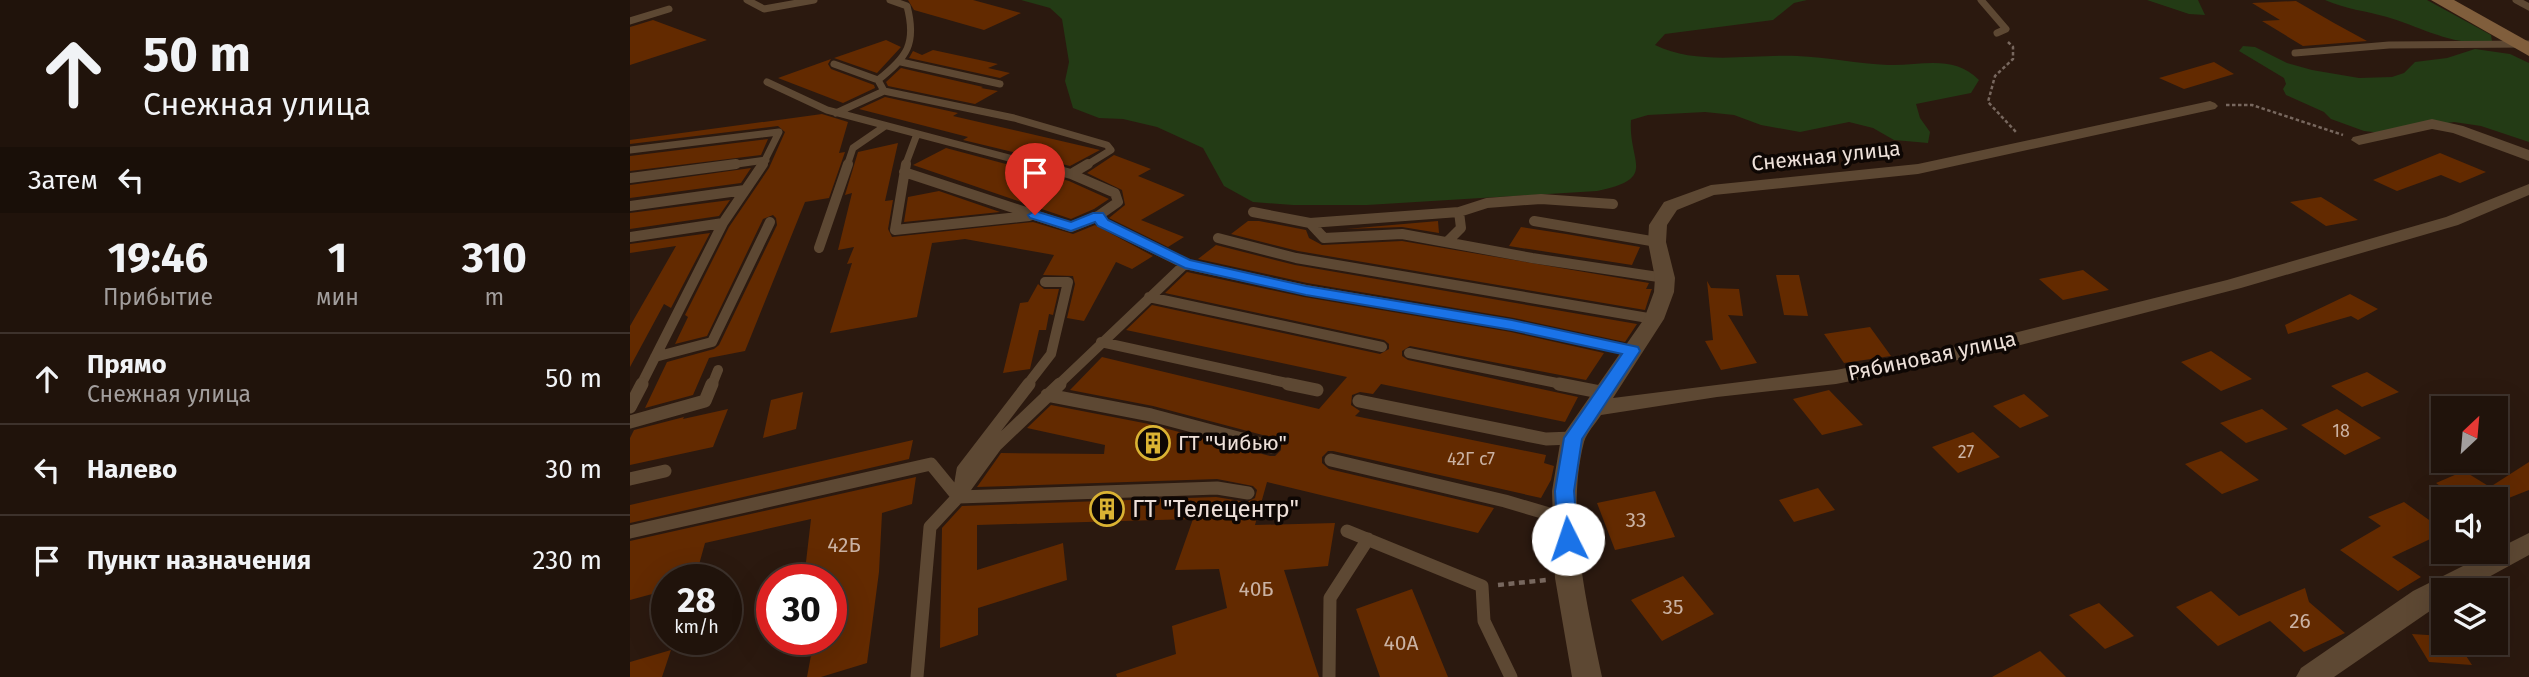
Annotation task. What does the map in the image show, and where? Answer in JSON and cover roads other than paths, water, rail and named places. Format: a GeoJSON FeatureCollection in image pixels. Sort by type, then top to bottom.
{"type":"FeatureCollection","features":[{"type":"Feature","properties":{"kind":"main road"},"geometry":{"type":"LineString","coordinates":[[2440,0],[2526,46]]}},
{"type":"Feature","properties":{"kind":"street","name":"Снежная улица"},"geometry":{"type":"LineString","coordinates":[[1657,242],[1658,225],[1670,205],[1711,190],[1918,169],[2210,106]]}},
{"type":"Feature","properties":{"kind":"street"},"geometry":{"type":"LineString","coordinates":[[2359,140],[2432,124],[2457,129],[2529,156]]}},
{"type":"Feature","properties":{"kind":"street","name":"Рябиновая улица"},"geometry":{"type":"LineString","coordinates":[[1599,400],[1836,377],[1978,349],[2234,284],[2452,222],[2529,189]]}},
{"type":"Feature","properties":{"kind":"street"},"geometry":{"type":"LineString","coordinates":[[1587,677],[1569,578],[1568,519],[1564,491],[1573,438],[1654,319],[1664,292],[1665,278],[1657,242]]}},
{"type":"Feature","properties":{"kind":"street"},"geometry":{"type":"LineString","coordinates":[[2311,677],[2423,599],[2529,543]]}},
{"type":"Feature","properties":{"kind":"lane"},"geometry":{"type":"LineString","coordinates":[[747,0],[764,9],[814,0]]}},
{"type":"Feature","properties":{"kind":"lane"},"geometry":{"type":"LineString","coordinates":[[792,5],[799,0]]}},
{"type":"Feature","properties":{"kind":"lane"},"geometry":{"type":"LineString","coordinates":[[878,80],[909,52],[912,20],[907,6],[892,0]]}},
{"type":"Feature","properties":{"kind":"lane"},"geometry":{"type":"LineString","coordinates":[[1981,0],[2006,29],[1997,33]]}},
{"type":"Feature","properties":{"kind":"lane"},"geometry":{"type":"LineString","coordinates":[[2516,0],[2529,7]]}},
{"type":"Feature","properties":{"kind":"lane"},"geometry":{"type":"LineString","coordinates":[[630,21],[669,9]]}},
{"type":"Feature","properties":{"kind":"lane"},"geometry":{"type":"LineString","coordinates":[[2295,53],[2389,45],[2526,46]]}},
{"type":"Feature","properties":{"kind":"lane"},"geometry":{"type":"LineString","coordinates":[[901,62],[1000,84]]}},
{"type":"Feature","properties":{"kind":"lane"},"geometry":{"type":"LineString","coordinates":[[834,64],[878,80],[884,91]]}},
{"type":"Feature","properties":{"kind":"lane"},"geometry":{"type":"LineString","coordinates":[[767,82],[836,113],[1071,174],[1115,193],[1118,202],[1098,216],[1071,227],[904,172]]}},
{"type":"Feature","properties":{"kind":"lane"},"geometry":{"type":"LineString","coordinates":[[836,113],[884,91],[1014,118],[1107,145],[1111,150],[1071,174]]}},
{"type":"Feature","properties":{"kind":"lane"},"geometry":{"type":"LineString","coordinates":[[819,248],[853,148],[885,126]]}},
{"type":"Feature","properties":{"kind":"lane"},"geometry":{"type":"LineString","coordinates":[[630,150],[779,132],[766,160],[723,223],[630,407]]}},
{"type":"Feature","properties":{"kind":"lane"},"geometry":{"type":"LineString","coordinates":[[917,134],[907,155],[895,230],[1035,215]]}},
{"type":"Feature","properties":{"kind":"lane"},"geometry":{"type":"LineString","coordinates":[[630,178],[766,160]]}},
{"type":"Feature","properties":{"kind":"lane"},"geometry":{"type":"LineString","coordinates":[[630,206],[746,190]]}},
{"type":"Feature","properties":{"kind":"lane"},"geometry":{"type":"LineString","coordinates":[[1253,212],[1310,223],[1459,212],[1487,203],[1541,199],[1614,204]]}},
{"type":"Feature","properties":{"kind":"lane"},"geometry":{"type":"LineString","coordinates":[[1447,242],[1461,228],[1459,212]]}},
{"type":"Feature","properties":{"kind":"lane"},"geometry":{"type":"LineString","coordinates":[[1098,216],[1103,223],[1185,264],[1306,290],[1512,325],[1632,351]]}},
{"type":"Feature","properties":{"kind":"lane"},"geometry":{"type":"LineString","coordinates":[[1534,221],[1657,242]]}},
{"type":"Feature","properties":{"kind":"lane"},"geometry":{"type":"LineString","coordinates":[[655,357],[712,342],[770,222]]}},
{"type":"Feature","properties":{"kind":"lane"},"geometry":{"type":"LineString","coordinates":[[630,237],[723,223]]}},
{"type":"Feature","properties":{"kind":"lane"},"geometry":{"type":"LineString","coordinates":[[1310,223],[1324,238],[1402,234],[1665,278]]}},
{"type":"Feature","properties":{"kind":"lane"},"geometry":{"type":"LineString","coordinates":[[1218,238],[1296,258],[1654,319]]}},
{"type":"Feature","properties":{"kind":"lane"},"geometry":{"type":"LineString","coordinates":[[917,677],[930,527],[958,497],[996,445],[1185,264]]}},
{"type":"Feature","properties":{"kind":"lane"},"geometry":{"type":"LineString","coordinates":[[958,497],[963,470],[1051,354],[1068,282],[1045,282]]}},
{"type":"Feature","properties":{"kind":"lane"},"geometry":{"type":"LineString","coordinates":[[1149,298],[1382,347]]}},
{"type":"Feature","properties":{"kind":"lane"},"geometry":{"type":"LineString","coordinates":[[1101,342],[1317,390]]}},
{"type":"Feature","properties":{"kind":"lane"},"geometry":{"type":"LineString","coordinates":[[1409,353],[1535,380],[1599,400]]}},
{"type":"Feature","properties":{"kind":"lane"},"geometry":{"type":"LineString","coordinates":[[630,422],[705,401],[718,370]]}},
{"type":"Feature","properties":{"kind":"lane"},"geometry":{"type":"LineString","coordinates":[[1047,395],[1151,415],[1272,447]]}},
{"type":"Feature","properties":{"kind":"lane"},"geometry":{"type":"LineString","coordinates":[[1359,401],[1546,439],[1573,438]]}},
{"type":"Feature","properties":{"kind":"lane"},"geometry":{"type":"LineString","coordinates":[[1331,460],[1505,501],[1568,519]]}},
{"type":"Feature","properties":{"kind":"lane"},"geometry":{"type":"LineString","coordinates":[[630,531],[931,464],[958,497]]}},
{"type":"Feature","properties":{"kind":"lane"},"geometry":{"type":"LineString","coordinates":[[630,479],[665,471]]}},
{"type":"Feature","properties":{"kind":"lane"},"geometry":{"type":"LineString","coordinates":[[958,497],[1217,488],[1248,493]]}},
{"type":"Feature","properties":{"kind":"lane"},"geometry":{"type":"LineString","coordinates":[[1347,531],[1482,586],[1484,621],[1511,677]]}},
{"type":"Feature","properties":{"kind":"lane"},"geometry":{"type":"LineString","coordinates":[[1329,677],[1330,598],[1368,539]]}},
{"type":"Feature","properties":{"kind":"place","name":"ГТ \"Чибью\""},"geometry":{"type":"Point","coordinates":[1153,443]}},
{"type":"Feature","properties":{"kind":"place","name":"ГТ \"Телецентр\""},"geometry":{"type":"Point","coordinates":[1107,509]}}]}
